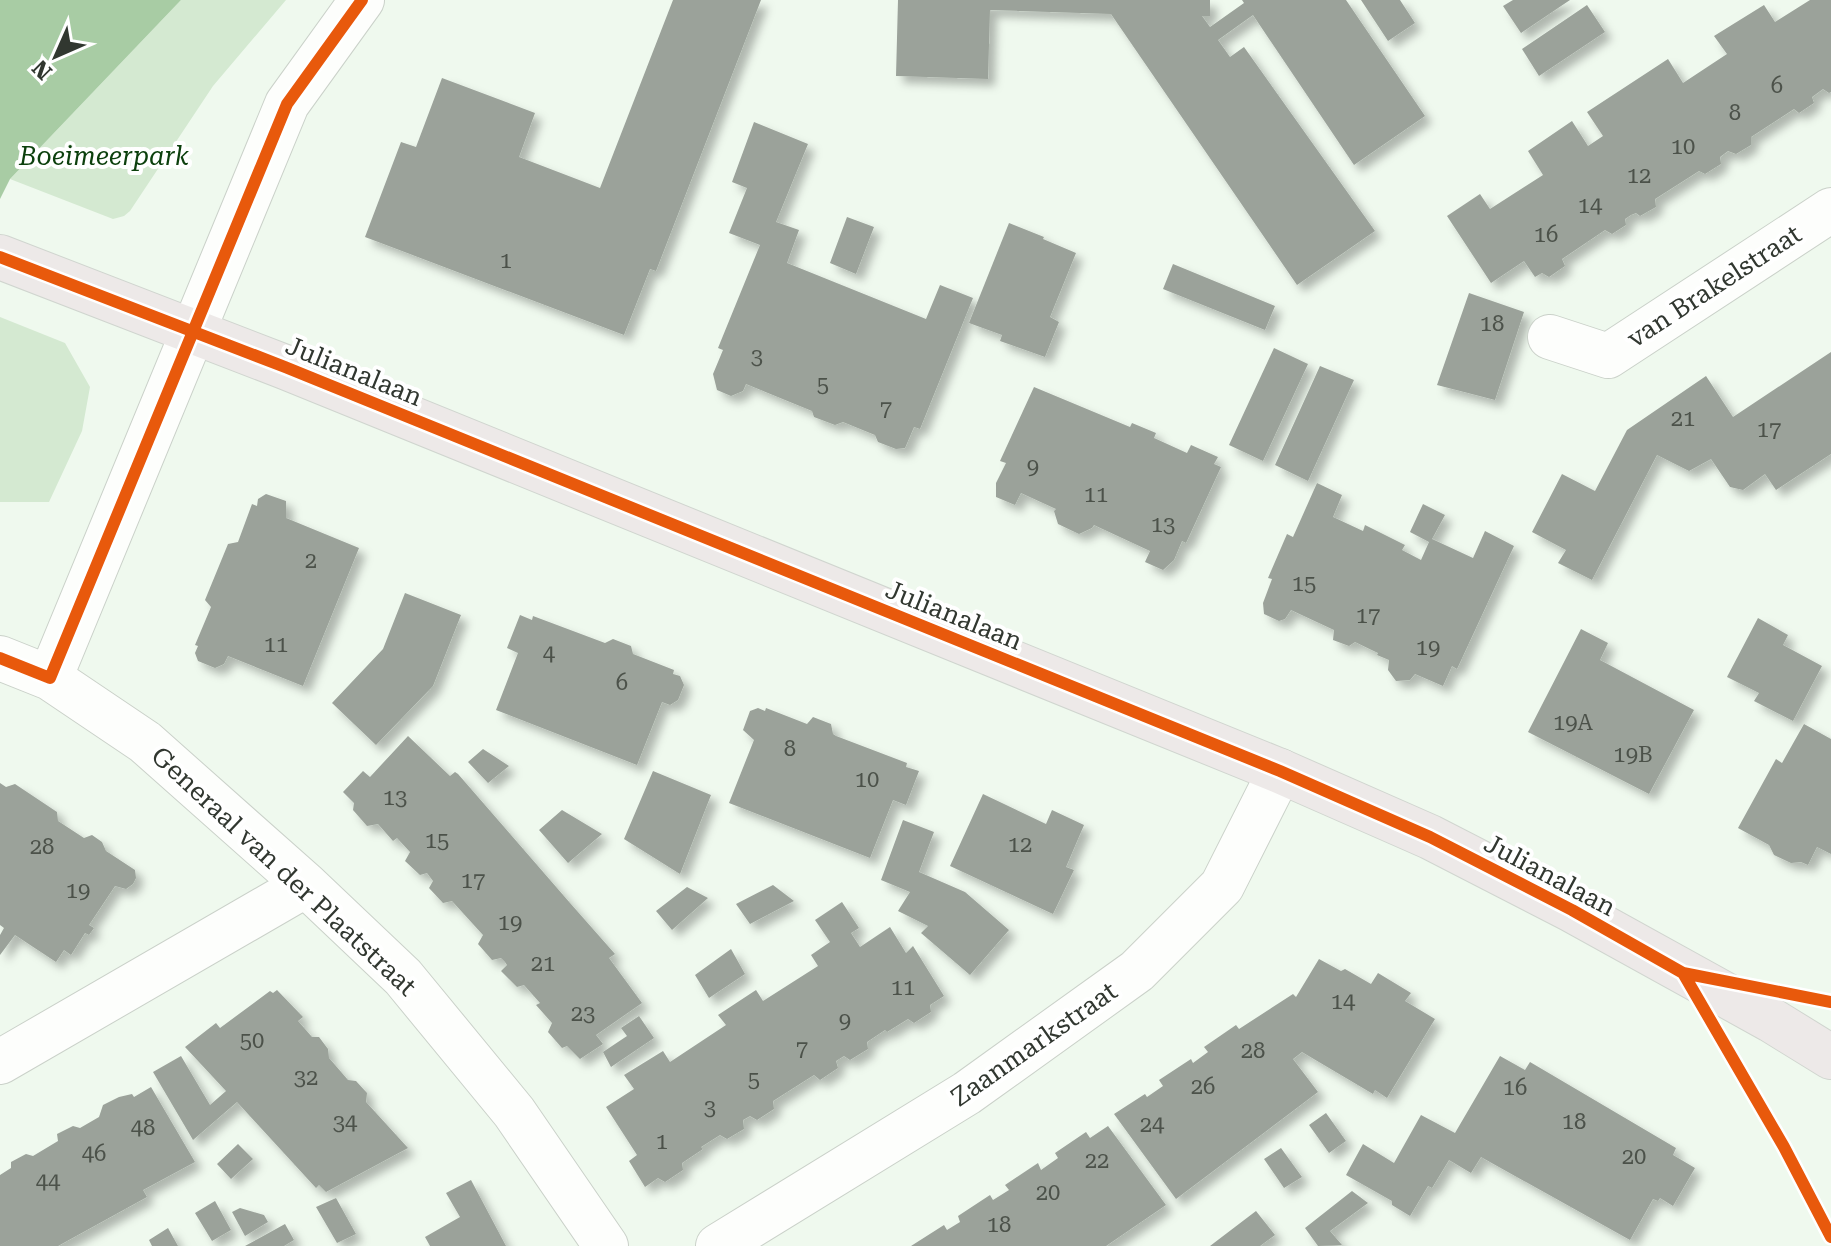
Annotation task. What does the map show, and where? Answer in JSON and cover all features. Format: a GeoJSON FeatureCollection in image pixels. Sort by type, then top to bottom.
{"type":"FeatureCollection","features":[{"type":"Feature","properties":{"kind":"main road","name":"Julianalaan"},"geometry":{"type":"LineString","coordinates":[[0,257],[193,331],[1280,771],[1430,837],[1572,910],[1771,1020],[1831,1057]]}},
{"type":"Feature","properties":{"kind":"street"},"geometry":{"type":"LineString","coordinates":[[50,678],[287,104],[362,0]]}},
{"type":"Feature","properties":{"kind":"street","name":"van Brakelstraat"},"geometry":{"type":"LineString","coordinates":[[1550,337],[1608,356],[1831,210]]}},
{"type":"Feature","properties":{"kind":"street","name":"Generaal van der Plaatstraat"},"geometry":{"type":"LineString","coordinates":[[0,658],[50,678],[145,742],[306,885],[413,989],[514,1112],[606,1246]]}},
{"type":"Feature","properties":{"kind":"street","name":"Zaanmarkstraat"},"geometry":{"type":"LineString","coordinates":[[718,1246],[967,1093],[1137,971],[1222,886],[1280,771]]}},
{"type":"Feature","properties":{"kind":"street"},"geometry":{"type":"LineString","coordinates":[[0,1062],[306,885]]}},
{"type":"Feature","properties":{"kind":"green space","name":"Boeimeerpark"},"geometry":{"type":"Polygon","coordinates":[[[181,0],[286,0],[213,86],[130,211],[113,219],[10,179],[181,0]]]}},
{"type":"Feature","properties":{"kind":"green space"},"geometry":{"type":"Polygon","coordinates":[[[0,317],[65,343],[90,387],[82,431],[49,502],[0,502],[0,317]]]}},
{"type":"Feature","properties":{"kind":"shaded area"},"geometry":{"type":"Polygon","coordinates":[[[0,0],[181,0],[10,179],[0,199],[0,0]]]}},
{"type":"Feature","properties":{"kind":"building"},"geometry":{"type":"Polygon","coordinates":[[[673,0],[761,0],[656,271],[650,269],[624,335],[365,237],[401,142],[416,147],[442,78],[535,113],[519,157],[600,188],[673,0]]]}},
{"type":"Feature","properties":{"kind":"building"},"geometry":{"type":"Polygon","coordinates":[[[898,0],[1210,0],[1210,16],[1202,16],[1210,27],[1244,3],[1242,0],[1346,0],[1425,116],[1354,165],[1253,15],[1218,40],[1230,57],[1244,47],[1375,231],[1297,285],[1111,14],[990,10],[988,79],[896,76],[898,0]]]}},
{"type":"Feature","properties":{"kind":"building"},"geometry":{"type":"Polygon","coordinates":[[[1361,0],[1400,0],[1415,23],[1388,41],[1361,0]]]}},
{"type":"Feature","properties":{"kind":"building"},"geometry":{"type":"Polygon","coordinates":[[[1513,0],[1570,0],[1521,33],[1503,6],[1513,0]]]}},
{"type":"Feature","properties":{"kind":"building"},"geometry":{"type":"Polygon","coordinates":[[[1810,0],[1831,0],[1831,92],[1823,89],[1812,97],[1814,103],[1799,113],[1794,109],[1751,137],[1751,145],[1736,154],[1728,151],[1720,157],[1721,164],[1705,174],[1699,171],[1655,199],[1656,207],[1640,216],[1636,213],[1631,215],[1625,219],[1626,225],[1612,234],[1605,230],[1562,259],[1565,266],[1549,277],[1542,273],[1535,277],[1524,261],[1491,283],[1447,216],[1480,194],[1490,209],[1543,175],[1528,151],[1572,121],[1588,146],[1603,136],[1587,112],[1668,59],[1683,83],[1727,54],[1714,36],[1764,5],[1775,22],[1810,0]]]}},
{"type":"Feature","properties":{"kind":"building"},"geometry":{"type":"Polygon","coordinates":[[[1587,5],[1605,32],[1539,76],[1522,49],[1587,5]]]}},
{"type":"Feature","properties":{"kind":"building"},"geometry":{"type":"Polygon","coordinates":[[[754,122],[808,144],[776,222],[799,230],[787,263],[926,319],[940,285],[973,298],[920,429],[914,427],[905,448],[896,449],[878,442],[875,435],[843,422],[835,425],[814,417],[812,411],[746,384],[743,391],[731,396],[717,390],[713,374],[723,350],[718,348],[760,245],[729,233],[747,188],[732,182],[754,122]]]}},
{"type":"Feature","properties":{"kind":"building"},"geometry":{"type":"Polygon","coordinates":[[[847,217],[874,227],[856,274],[830,263],[847,217]]]}},
{"type":"Feature","properties":{"kind":"building"},"geometry":{"type":"Polygon","coordinates":[[[1009,223],[1076,253],[1050,317],[1059,322],[1045,357],[1000,341],[1002,335],[969,323],[1009,223]]]}},
{"type":"Feature","properties":{"kind":"building"},"geometry":{"type":"Polygon","coordinates":[[[1173,264],[1275,306],[1265,330],[1163,289],[1173,264]]]}},
{"type":"Feature","properties":{"kind":"building"},"geometry":{"type":"Polygon","coordinates":[[[1469,293],[1524,312],[1495,400],[1437,385],[1469,293]]]}},
{"type":"Feature","properties":{"kind":"building"},"geometry":{"type":"Polygon","coordinates":[[[1274,348],[1308,364],[1263,461],[1229,445],[1274,348]]]}},
{"type":"Feature","properties":{"kind":"building"},"geometry":{"type":"Polygon","coordinates":[[[1831,352],[1831,454],[1776,490],[1765,474],[1743,490],[1730,487],[1711,459],[1689,471],[1657,455],[1592,580],[1558,563],[1566,550],[1532,532],[1562,474],[1595,491],[1627,430],[1706,376],[1733,417],[1831,352]]]}},
{"type":"Feature","properties":{"kind":"building"},"geometry":{"type":"Polygon","coordinates":[[[1320,366],[1354,380],[1308,481],[1275,465],[1320,366]]]}},
{"type":"Feature","properties":{"kind":"building"},"geometry":{"type":"Polygon","coordinates":[[[1034,387],[1130,427],[1132,423],[1156,433],[1154,438],[1187,453],[1191,445],[1218,457],[1214,464],[1221,467],[1186,543],[1182,541],[1174,560],[1163,570],[1145,562],[1150,551],[1094,525],[1079,534],[1058,524],[1056,509],[1021,493],[1015,505],[996,497],[996,483],[1006,463],[1000,461],[1034,387]]]}},
{"type":"Feature","properties":{"kind":"building"},"geometry":{"type":"Polygon","coordinates":[[[1317,483],[1342,495],[1333,517],[1363,531],[1365,525],[1405,545],[1402,550],[1421,560],[1429,542],[1410,532],[1423,504],[1445,515],[1432,539],[1473,558],[1485,531],[1514,546],[1457,669],[1452,666],[1443,686],[1415,674],[1410,680],[1396,681],[1388,670],[1389,660],[1355,642],[1349,646],[1333,640],[1334,630],[1291,610],[1285,619],[1279,621],[1264,614],[1263,603],[1272,579],[1268,578],[1287,534],[1293,537],[1317,483]]]}},
{"type":"Feature","properties":{"kind":"building"},"geometry":{"type":"Polygon","coordinates":[[[266,494],[286,501],[286,518],[359,548],[303,686],[228,656],[224,664],[215,668],[198,661],[195,653],[198,646],[195,645],[211,607],[205,600],[228,544],[238,542],[252,504],[257,506],[258,499],[266,494]]]}},
{"type":"Feature","properties":{"kind":"building"},"geometry":{"type":"Polygon","coordinates":[[[405,593],[461,615],[433,686],[376,745],[332,703],[383,649],[405,593]]]}},
{"type":"Feature","properties":{"kind":"building"},"geometry":{"type":"Polygon","coordinates":[[[520,615],[532,620],[533,616],[605,643],[613,639],[631,646],[633,654],[674,670],[673,674],[680,676],[684,685],[678,700],[670,705],[662,702],[637,765],[496,710],[518,653],[507,648],[520,615]]]}},
{"type":"Feature","properties":{"kind":"building"},"geometry":{"type":"Polygon","coordinates":[[[1758,618],[1788,635],[1783,645],[1822,666],[1793,721],[1754,701],[1759,693],[1727,677],[1758,618]]]}},
{"type":"Feature","properties":{"kind":"building"},"geometry":{"type":"Polygon","coordinates":[[[1581,629],[1608,643],[1600,660],[1694,710],[1649,794],[1528,732],[1581,629]]]}},
{"type":"Feature","properties":{"kind":"building"},"geometry":{"type":"Polygon","coordinates":[[[758,708],[765,711],[766,708],[807,724],[813,717],[831,724],[836,736],[907,763],[906,767],[919,771],[906,805],[893,800],[870,858],[729,803],[754,740],[743,730],[750,711],[758,708]]]}},
{"type":"Feature","properties":{"kind":"building"},"geometry":{"type":"Polygon","coordinates":[[[1804,724],[1831,739],[1831,854],[1817,847],[1808,865],[1791,863],[1774,855],[1769,845],[1738,828],[1776,759],[1782,763],[1804,724]]]}},
{"type":"Feature","properties":{"kind":"building"},"geometry":{"type":"Polygon","coordinates":[[[408,736],[450,776],[455,772],[458,774],[615,954],[609,958],[642,1003],[596,1035],[603,1044],[580,1059],[567,1046],[562,1048],[548,1032],[552,1023],[536,1005],[540,1003],[524,985],[517,987],[501,971],[507,965],[505,962],[501,958],[492,960],[478,944],[483,935],[452,901],[443,903],[429,888],[433,881],[427,873],[420,875],[405,861],[410,852],[397,838],[393,841],[378,824],[367,826],[353,810],[354,803],[343,792],[363,771],[370,777],[408,736]]]}},
{"type":"Feature","properties":{"kind":"building"},"geometry":{"type":"Polygon","coordinates":[[[483,749],[509,766],[488,783],[468,762],[483,749]]]}},
{"type":"Feature","properties":{"kind":"building"},"geometry":{"type":"Polygon","coordinates":[[[653,771],[711,795],[680,874],[624,839],[653,771]]]}},
{"type":"Feature","properties":{"kind":"building"},"geometry":{"type":"Polygon","coordinates":[[[0,783],[6,787],[15,784],[57,812],[58,821],[84,838],[92,835],[102,842],[106,851],[135,870],[133,884],[126,889],[115,886],[89,925],[94,928],[89,935],[85,933],[71,955],[64,950],[56,962],[15,935],[0,955],[0,935],[4,928],[0,925],[0,783]]]}},
{"type":"Feature","properties":{"kind":"building"},"geometry":{"type":"Polygon","coordinates":[[[983,794],[1046,824],[1052,810],[1084,825],[1066,867],[1074,870],[1053,914],[950,866],[983,794]]]}},
{"type":"Feature","properties":{"kind":"building"},"geometry":{"type":"Polygon","coordinates":[[[562,810],[602,834],[568,863],[539,830],[562,810]]]}},
{"type":"Feature","properties":{"kind":"building"},"geometry":{"type":"Polygon","coordinates":[[[903,820],[934,832],[919,872],[965,892],[1009,930],[970,975],[921,933],[928,926],[898,911],[910,892],[881,880],[903,820]]]}},
{"type":"Feature","properties":{"kind":"building"},"geometry":{"type":"Polygon","coordinates":[[[773,885],[794,901],[750,924],[736,904],[773,885]]]}},
{"type":"Feature","properties":{"kind":"building"},"geometry":{"type":"Polygon","coordinates":[[[687,887],[708,898],[672,930],[656,911],[687,887]]]}},
{"type":"Feature","properties":{"kind":"building"},"geometry":{"type":"Polygon","coordinates":[[[842,902],[859,928],[851,933],[860,947],[890,927],[906,953],[913,946],[944,996],[930,1005],[931,1012],[914,1023],[908,1019],[887,1032],[885,1030],[867,1042],[868,1049],[850,1060],[844,1056],[836,1061],[838,1068],[820,1080],[814,1075],[773,1101],[774,1109],[757,1120],[750,1116],[743,1120],[744,1129],[727,1139],[720,1135],[701,1147],[703,1149],[682,1163],[683,1170],[665,1182],[658,1178],[645,1187],[629,1161],[637,1155],[606,1107],[634,1089],[624,1075],[663,1051],[670,1062],[726,1025],[718,1015],[756,990],[763,1001],[818,966],[811,955],[830,942],[815,920],[842,902]]]}},
{"type":"Feature","properties":{"kind":"building"},"geometry":{"type":"Polygon","coordinates":[[[731,949],[745,974],[709,998],[695,975],[731,949]]]}},
{"type":"Feature","properties":{"kind":"building"},"geometry":{"type":"Polygon","coordinates":[[[1319,959],[1371,984],[1378,973],[1411,993],[1405,1001],[1435,1019],[1387,1098],[1375,1090],[1373,1094],[1302,1052],[1293,1059],[1318,1092],[1176,1199],[1114,1114],[1163,1086],[1159,1080],[1191,1059],[1193,1063],[1208,1052],[1204,1047],[1236,1025],[1239,1029],[1293,994],[1296,997],[1319,959]]]}},
{"type":"Feature","properties":{"kind":"building"},"geometry":{"type":"Polygon","coordinates":[[[277,990],[303,1017],[298,1021],[312,1037],[319,1037],[328,1049],[329,1058],[348,1080],[356,1081],[367,1093],[366,1102],[408,1148],[326,1192],[319,1185],[316,1188],[237,1102],[193,1140],[153,1072],[181,1056],[210,1105],[226,1091],[185,1047],[216,1023],[220,1028],[270,991],[273,993],[277,990]]]}},
{"type":"Feature","properties":{"kind":"building"},"geometry":{"type":"Polygon","coordinates":[[[639,1016],[654,1038],[611,1067],[603,1052],[627,1036],[621,1028],[639,1016]]]}},
{"type":"Feature","properties":{"kind":"building"},"geometry":{"type":"Polygon","coordinates":[[[1500,1056],[1525,1070],[1530,1062],[1676,1148],[1673,1155],[1695,1168],[1673,1206],[1660,1198],[1658,1201],[1653,1199],[1630,1240],[1481,1157],[1471,1173],[1449,1160],[1410,1216],[1392,1205],[1392,1201],[1346,1175],[1363,1144],[1394,1163],[1421,1115],[1455,1133],[1500,1056]]]}},
{"type":"Feature","properties":{"kind":"building"},"geometry":{"type":"Polygon","coordinates":[[[151,1087],[195,1162],[143,1190],[147,1197],[58,1246],[0,1246],[0,1175],[11,1168],[11,1162],[26,1154],[33,1156],[58,1141],[57,1134],[73,1126],[80,1128],[99,1117],[103,1105],[119,1097],[132,1094],[134,1097],[151,1087]]]}},
{"type":"Feature","properties":{"kind":"building"},"geometry":{"type":"Polygon","coordinates":[[[1326,1113],[1346,1141],[1329,1153],[1309,1125],[1326,1113]]]}},
{"type":"Feature","properties":{"kind":"building"},"geometry":{"type":"Polygon","coordinates":[[[1108,1126],[1166,1205],[1106,1246],[911,1246],[944,1225],[947,1230],[960,1222],[958,1216],[990,1195],[993,1200],[1009,1190],[1005,1185],[1038,1163],[1041,1170],[1058,1158],[1055,1153],[1086,1132],[1090,1138],[1108,1126]]]}},
{"type":"Feature","properties":{"kind":"building"},"geometry":{"type":"Polygon","coordinates":[[[238,1144],[253,1159],[231,1179],[217,1164],[238,1144]]]}},
{"type":"Feature","properties":{"kind":"building"},"geometry":{"type":"Polygon","coordinates":[[[1281,1148],[1302,1177],[1284,1188],[1264,1159],[1281,1148]]]}},
{"type":"Feature","properties":{"kind":"building"},"geometry":{"type":"Polygon","coordinates":[[[471,1180],[506,1246],[430,1246],[425,1237],[460,1217],[446,1193],[471,1180]]]}},
{"type":"Feature","properties":{"kind":"building"},"geometry":{"type":"Polygon","coordinates":[[[1352,1191],[1368,1203],[1330,1231],[1342,1245],[1318,1246],[1305,1228],[1352,1191]]]}},
{"type":"Feature","properties":{"kind":"building"},"geometry":{"type":"Polygon","coordinates":[[[336,1198],[356,1234],[337,1243],[316,1207],[336,1198]]]}},
{"type":"Feature","properties":{"kind":"building"},"geometry":{"type":"Polygon","coordinates":[[[215,1201],[231,1230],[212,1241],[195,1213],[215,1201]]]}},
{"type":"Feature","properties":{"kind":"building"},"geometry":{"type":"Polygon","coordinates":[[[240,1208],[264,1215],[268,1222],[245,1236],[232,1212],[240,1208]]]}},
{"type":"Feature","properties":{"kind":"building"},"geometry":{"type":"Polygon","coordinates":[[[1256,1211],[1275,1235],[1260,1246],[1210,1246],[1256,1211]]]}},
{"type":"Feature","properties":{"kind":"building"},"geometry":{"type":"Polygon","coordinates":[[[285,1224],[294,1240],[284,1246],[245,1246],[285,1224]]]}},
{"type":"Feature","properties":{"kind":"building"},"geometry":{"type":"Polygon","coordinates":[[[168,1228],[178,1246],[152,1246],[149,1240],[168,1228]]]}},
{"type":"Feature","properties":{"kind":"cycle path"},"geometry":{"type":"LineString","coordinates":[[0,658],[50,678],[287,104],[362,0]]}},
{"type":"Feature","properties":{"kind":"cycle path"},"geometry":{"type":"LineString","coordinates":[[0,257],[285,367],[1280,771],[1430,837],[1572,910],[1683,973],[1831,1002]]}},
{"type":"Feature","properties":{"kind":"cycle path"},"geometry":{"type":"LineString","coordinates":[[1683,973],[1784,1147],[1831,1237]]}}]}
